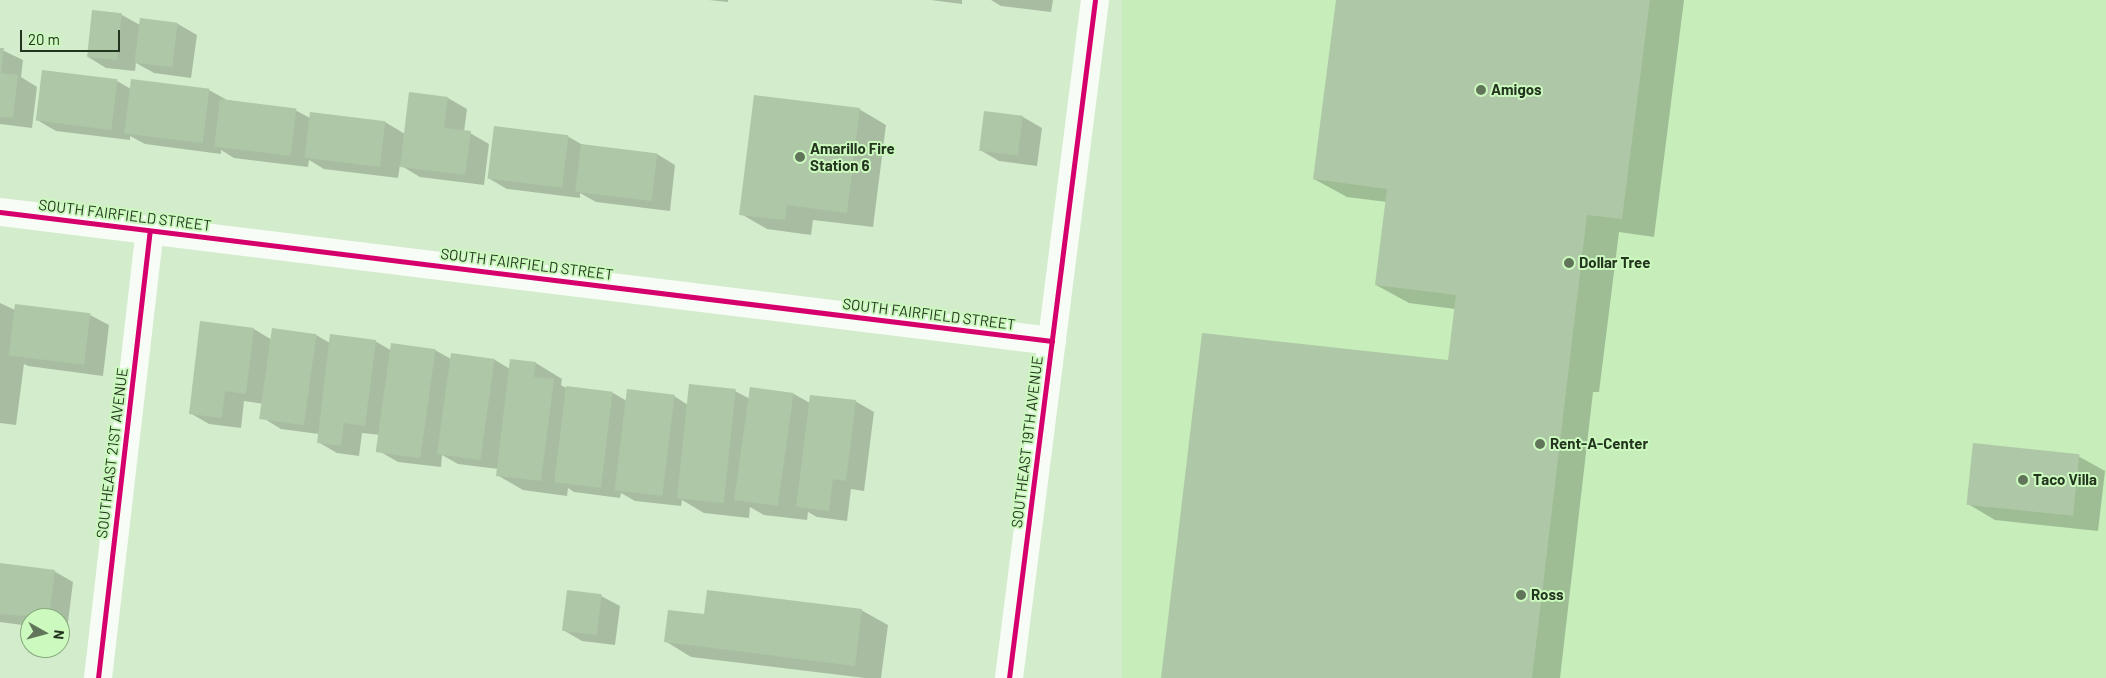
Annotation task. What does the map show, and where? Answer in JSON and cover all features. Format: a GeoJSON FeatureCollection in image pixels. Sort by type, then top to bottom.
{"type":"FeatureCollection","features":[{"type":"Feature","properties":{"kind":"street","name":"SOUTHEAST 19TH AVENUE"},"geometry":{"type":"LineString","coordinates":[[1009,678],[1095,0]]}},
{"type":"Feature","properties":{"kind":"street","name":"SOUTH FAIRFIELD STREET"},"geometry":{"type":"LineString","coordinates":[[0,212],[1052,341]]}},
{"type":"Feature","properties":{"kind":"street","name":"SOUTHEAST 21ST AVENUE"},"geometry":{"type":"LineString","coordinates":[[98,678],[150,231]]}},
{"type":"Feature","properties":{"kind":"shaded area"},"geometry":{"type":"Polygon","coordinates":[[[1122,0],[2106,0],[2106,678],[1122,678],[1122,0]]]}},
{"type":"Feature","properties":{"kind":"building"},"geometry":{"type":"Polygon","coordinates":[[[1336,0],[1650,0],[1622,219],[1587,215],[1532,678],[1161,678],[1202,333],[1448,360],[1456,295],[1375,285],[1387,189],[1313,179],[1336,0]]]}},
{"type":"Feature","properties":{"kind":"building"},"geometry":{"type":"Polygon","coordinates":[[[92,10],[122,13],[117,60],[87,57],[92,10]]]}},
{"type":"Feature","properties":{"kind":"building"},"geometry":{"type":"Polygon","coordinates":[[[140,18],[178,23],[172,67],[135,63],[140,18]]]}},
{"type":"Feature","properties":{"kind":"building"},"geometry":{"type":"Polygon","coordinates":[[[0,48],[4,48],[1,73],[18,75],[13,118],[0,117],[0,48]]]}},
{"type":"Feature","properties":{"kind":"building"},"geometry":{"type":"Polygon","coordinates":[[[42,70],[117,79],[111,130],[36,121],[42,70]]]}},
{"type":"Feature","properties":{"kind":"building"},"geometry":{"type":"Polygon","coordinates":[[[131,79],[209,89],[203,143],[124,134],[131,79]]]}},
{"type":"Feature","properties":{"kind":"building"},"geometry":{"type":"Polygon","coordinates":[[[409,92],[448,97],[444,128],[471,131],[465,175],[400,167],[409,92]]]}},
{"type":"Feature","properties":{"kind":"building","name":"Amarillo Fire Station 6"},"geometry":{"type":"Polygon","coordinates":[[[754,95],[860,108],[847,213],[787,205],[785,220],[739,215],[754,95]]]}},
{"type":"Feature","properties":{"kind":"building"},"geometry":{"type":"Polygon","coordinates":[[[220,99],[296,108],[291,156],[214,147],[220,99]]]}},
{"type":"Feature","properties":{"kind":"building"},"geometry":{"type":"Polygon","coordinates":[[[984,111],[1023,116],[1018,155],[979,151],[984,111]]]}},
{"type":"Feature","properties":{"kind":"building"},"geometry":{"type":"Polygon","coordinates":[[[310,112],[385,121],[380,167],[304,158],[310,112]]]}},
{"type":"Feature","properties":{"kind":"building"},"geometry":{"type":"Polygon","coordinates":[[[494,126],[568,135],[562,188],[488,179],[494,126]]]}},
{"type":"Feature","properties":{"kind":"building"},"geometry":{"type":"Polygon","coordinates":[[[581,144],[657,153],[652,201],[575,192],[581,144]]]}},
{"type":"Feature","properties":{"kind":"building"},"geometry":{"type":"Polygon","coordinates":[[[15,304],[90,313],[84,365],[9,356],[15,304]]]}},
{"type":"Feature","properties":{"kind":"building"},"geometry":{"type":"Polygon","coordinates":[[[200,321],[254,328],[246,394],[225,391],[222,418],[189,414],[200,321]]]}},
{"type":"Feature","properties":{"kind":"building"},"geometry":{"type":"Polygon","coordinates":[[[272,328],[317,334],[304,425],[259,419],[272,328]]]}},
{"type":"Feature","properties":{"kind":"building"},"geometry":{"type":"Polygon","coordinates":[[[330,334],[376,340],[365,426],[344,423],[341,446],[317,443],[330,334]]]}},
{"type":"Feature","properties":{"kind":"building"},"geometry":{"type":"Polygon","coordinates":[[[391,343],[436,349],[420,458],[376,452],[391,343]]]}},
{"type":"Feature","properties":{"kind":"building"},"geometry":{"type":"Polygon","coordinates":[[[451,353],[495,359],[480,460],[437,454],[451,353]]]}},
{"type":"Feature","properties":{"kind":"building"},"geometry":{"type":"Polygon","coordinates":[[[510,359],[536,362],[534,377],[554,379],[541,481],[496,476],[510,359]]]}},
{"type":"Feature","properties":{"kind":"building"},"geometry":{"type":"Polygon","coordinates":[[[689,384],[736,389],[724,503],[677,498],[689,384]]]}},
{"type":"Feature","properties":{"kind":"building"},"geometry":{"type":"Polygon","coordinates":[[[566,386],[613,392],[601,488],[554,482],[566,386]]]}},
{"type":"Feature","properties":{"kind":"building"},"geometry":{"type":"Polygon","coordinates":[[[750,387],[794,393],[778,506],[734,500],[750,387]]]}},
{"type":"Feature","properties":{"kind":"building"},"geometry":{"type":"Polygon","coordinates":[[[627,389],[675,395],[662,496],[615,490],[627,389]]]}},
{"type":"Feature","properties":{"kind":"building"},"geometry":{"type":"Polygon","coordinates":[[[810,395],[856,400],[846,481],[833,479],[829,511],[796,507],[810,395]]]}},
{"type":"Feature","properties":{"kind":"building","name":"Taco Villa"},"geometry":{"type":"Polygon","coordinates":[[[1973,443],[2079,454],[2073,516],[1967,505],[1973,443]]]}},
{"type":"Feature","properties":{"kind":"building"},"geometry":{"type":"Polygon","coordinates":[[[0,563],[55,570],[50,608],[20,608],[20,616],[0,614],[0,563]]]}},
{"type":"Feature","properties":{"kind":"building"},"geometry":{"type":"Polygon","coordinates":[[[567,590],[602,594],[597,635],[562,631],[567,590]]]}},
{"type":"Feature","properties":{"kind":"building"},"geometry":{"type":"Polygon","coordinates":[[[707,590],[862,609],[855,666],[664,642],[668,610],[704,614],[707,590]]]}},
{"type":"Feature","properties":{"kind":"cycle path"},"geometry":{"type":"LineString","coordinates":[[1009,678],[1095,0]]}},
{"type":"Feature","properties":{"kind":"cycle path"},"geometry":{"type":"LineString","coordinates":[[0,212],[1052,341]]}},
{"type":"Feature","properties":{"kind":"cycle path"},"geometry":{"type":"LineString","coordinates":[[98,678],[150,231]]}},
{"type":"Feature","properties":{"kind":"place","name":"Amigos"},"geometry":{"type":"Point","coordinates":[1481,90]}},
{"type":"Feature","properties":{"kind":"place","name":"Amarillo Fire Station 6"},"geometry":{"type":"Point","coordinates":[800,157]}},
{"type":"Feature","properties":{"kind":"place","name":"Dollar Tree"},"geometry":{"type":"Point","coordinates":[1569,263]}},
{"type":"Feature","properties":{"kind":"place","name":"Rent-A-Center"},"geometry":{"type":"Point","coordinates":[1540,444]}},
{"type":"Feature","properties":{"kind":"place","name":"Taco Villa"},"geometry":{"type":"Point","coordinates":[2023,480]}},
{"type":"Feature","properties":{"kind":"place","name":"Ross"},"geometry":{"type":"Point","coordinates":[1521,595]}}]}
